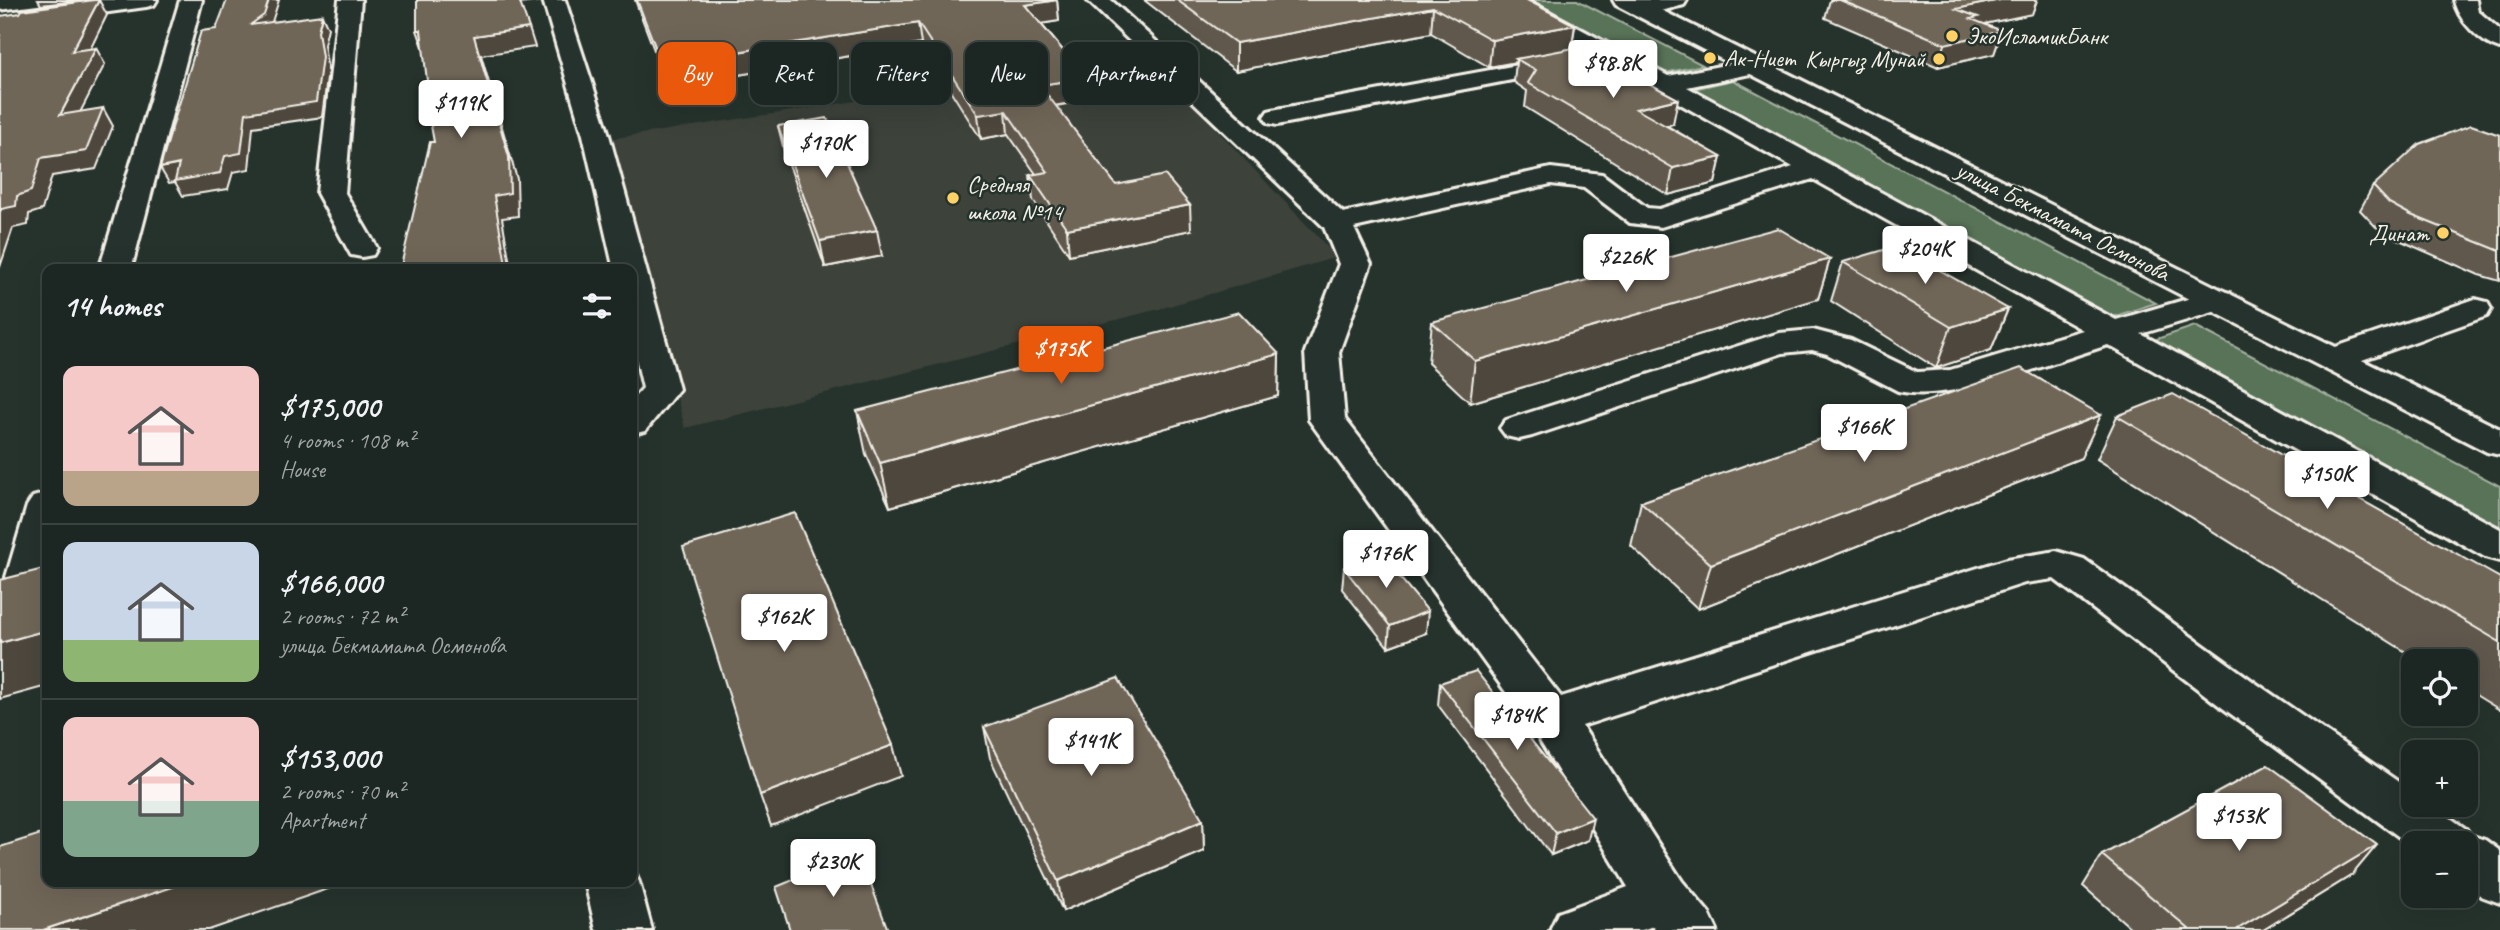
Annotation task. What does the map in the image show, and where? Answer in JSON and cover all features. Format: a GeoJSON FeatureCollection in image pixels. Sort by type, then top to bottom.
{"type":"FeatureCollection","features":[{"type":"Feature","properties":{"kind":"main road"},"geometry":{"type":"LineString","coordinates":[[0,20],[146,0]]}},
{"type":"Feature","properties":{"kind":"main road"},"geometry":{"type":"LineString","coordinates":[[117,264],[191,0]]}},
{"type":"Feature","properties":{"kind":"main road"},"geometry":{"type":"LineString","coordinates":[[350,0],[331,193],[362,248]]}},
{"type":"Feature","properties":{"kind":"main road"},"geometry":{"type":"LineString","coordinates":[[554,0],[596,135],[628,264]]}},
{"type":"Feature","properties":{"kind":"main road"},"geometry":{"type":"LineString","coordinates":[[1098,0],[1337,223],[1355,264],[1322,352],[1327,419],[1551,718],[1676,914],[1578,930]]}},
{"type":"Feature","properties":{"kind":"main road"},"geometry":{"type":"LineString","coordinates":[[1511,0],[2112,335],[2500,547]]}},
{"type":"Feature","properties":{"kind":"main road"},"geometry":{"type":"LineString","coordinates":[[1631,4],[1676,0]]}},
{"type":"Feature","properties":{"kind":"main road"},"geometry":{"type":"LineString","coordinates":[[2465,0],[2467,13],[2500,42]]}},
{"type":"Feature","properties":{"kind":"main road","name":"улица Бекмамата Осмонова"},"geometry":{"type":"LineString","coordinates":[[1631,4],[2500,444]]}},
{"type":"Feature","properties":{"kind":"main road"},"geometry":{"type":"LineString","coordinates":[[1277,117],[1607,55]]}},
{"type":"Feature","properties":{"kind":"main road"},"geometry":{"type":"LineString","coordinates":[[1661,85],[1756,66]]}},
{"type":"Feature","properties":{"kind":"main road"},"geometry":{"type":"LineString","coordinates":[[1337,223],[1551,176],[1592,180],[1640,217],[1661,218],[1814,170]]}},
{"type":"Feature","properties":{"kind":"main road"},"geometry":{"type":"LineString","coordinates":[[637,295],[661,389],[637,417]]}},
{"type":"Feature","properties":{"kind":"main road"},"geometry":{"type":"LineString","coordinates":[[1518,428],[1779,343],[1813,340],[1839,346],[1911,383],[1953,381],[2112,335],[2218,300]]}},
{"type":"Feature","properties":{"kind":"main road"},"geometry":{"type":"LineString","coordinates":[[2333,359],[2475,309]]}},
{"type":"Feature","properties":{"kind":"main road"},"geometry":{"type":"LineString","coordinates":[[25,577],[42,522]]}},
{"type":"Feature","properties":{"kind":"main road"},"geometry":{"type":"LineString","coordinates":[[1551,718],[2022,569],[2056,565],[2069,569],[2237,694],[2430,831]]}},
{"type":"Feature","properties":{"kind":"main road"},"geometry":{"type":"LineString","coordinates":[[2478,864],[2500,880]]}},
{"type":"Feature","properties":{"kind":"main road"},"geometry":{"type":"LineString","coordinates":[[613,887],[624,930]]}},
{"type":"Feature","properties":{"kind":"shaded area","name":"Средняя школа №14"},"geometry":{"type":"Polygon","coordinates":[[[1062,69],[1062,105],[1193,105],[1337,257],[1159,309],[685,428],[609,139],[851,102],[851,105],[951,105],[951,86],[965,84],[965,105],[1048,105],[1048,71],[1062,69]]]}},
{"type":"Feature","properties":{"kind":"green space"},"geometry":{"type":"Polygon","coordinates":[[[1524,0],[1577,0],[1703,65],[1660,74],[1524,0]]]}},
{"type":"Feature","properties":{"kind":"green space"},"geometry":{"type":"Polygon","coordinates":[[[1733,80],[2156,303],[2106,319],[1689,90],[1733,80]]]}},
{"type":"Feature","properties":{"kind":"green space"},"geometry":{"type":"Polygon","coordinates":[[[2195,326],[2500,486],[2500,532],[2151,341],[2195,326]]]}},
{"type":"Feature","properties":{"kind":"building"},"geometry":{"type":"Polygon","coordinates":[[[99,0],[72,51],[96,48],[60,115],[103,108],[86,151],[41,158],[31,191],[17,196],[16,206],[1,209],[0,212],[0,16],[20,13],[22,10],[99,0]]]}},
{"type":"Feature","properties":{"kind":"building"},"geometry":{"type":"Polygon","coordinates":[[[227,0],[269,0],[264,15],[250,25],[322,15],[318,31],[322,57],[316,102],[246,113],[241,153],[225,156],[220,173],[175,181],[179,164],[160,168],[201,31],[216,29],[227,0]]]}},
{"type":"Feature","properties":{"kind":"building"},"geometry":{"type":"Polygon","coordinates":[[[417,0],[519,0],[529,28],[474,36],[509,157],[510,193],[494,196],[506,264],[401,264],[430,142],[434,142],[426,98],[429,98],[421,30],[417,30],[417,0]]]}},
{"type":"Feature","properties":{"kind":"building"},"geometry":{"type":"Polygon","coordinates":[[[637,0],[1057,0],[1025,5],[1062,49],[1062,82],[1048,84],[1048,42],[965,42],[965,95],[951,74],[951,42],[930,42],[918,23],[799,42],[750,42],[750,50],[736,52],[736,42],[658,42],[658,54],[637,0]]]}},
{"type":"Feature","properties":{"kind":"building"},"geometry":{"type":"Polygon","coordinates":[[[1177,0],[1527,0],[1575,25],[1492,40],[1433,7],[1236,43],[1177,0]]]}},
{"type":"Feature","properties":{"kind":"building"},"geometry":{"type":"Polygon","coordinates":[[[1840,0],[2000,0],[1956,9],[1978,17],[1971,19],[2002,31],[1945,44],[1840,0]]]}},
{"type":"Feature","properties":{"kind":"building"},"geometry":{"type":"Polygon","coordinates":[[[1600,43],[1630,59],[1611,63],[1678,99],[1636,109],[1721,157],[1673,168],[1528,83],[1536,70],[1516,59],[1600,43]]]}},
{"type":"Feature","properties":{"kind":"building"},"geometry":{"type":"Polygon","coordinates":[[[1048,96],[1116,185],[1165,175],[1190,205],[1067,229],[1030,175],[1048,172],[1006,111],[978,115],[971,105],[1048,105],[1048,96]]]}},
{"type":"Feature","properties":{"kind":"building"},"geometry":{"type":"Polygon","coordinates":[[[827,118],[877,230],[820,241],[778,126],[827,118]]]}},
{"type":"Feature","properties":{"kind":"building"},"geometry":{"type":"Polygon","coordinates":[[[2471,125],[2500,135],[2500,251],[2411,215],[2389,203],[2373,186],[2419,144],[2471,125]]]}},
{"type":"Feature","properties":{"kind":"building"},"geometry":{"type":"Polygon","coordinates":[[[1778,228],[1830,259],[1475,361],[1432,322],[1778,228]]]}},
{"type":"Feature","properties":{"kind":"building"},"geometry":{"type":"Polygon","coordinates":[[[1897,246],[2008,309],[1951,327],[1843,262],[1897,246]]]}},
{"type":"Feature","properties":{"kind":"building"},"geometry":{"type":"Polygon","coordinates":[[[1239,312],[1279,354],[880,463],[857,411],[1239,312]]]}},
{"type":"Feature","properties":{"kind":"building"},"geometry":{"type":"Polygon","coordinates":[[[2021,368],[2101,415],[1711,564],[1641,502],[2021,368]]]}},
{"type":"Feature","properties":{"kind":"building"},"geometry":{"type":"Polygon","coordinates":[[[2173,394],[2500,578],[2500,642],[2117,416],[2173,394]]]}},
{"type":"Feature","properties":{"kind":"building"},"geometry":{"type":"Polygon","coordinates":[[[795,513],[893,745],[760,795],[683,547],[795,513]]]}},
{"type":"Feature","properties":{"kind":"building"},"geometry":{"type":"Polygon","coordinates":[[[1381,555],[1428,611],[1390,626],[1344,568],[1381,555]]]}},
{"type":"Feature","properties":{"kind":"building"},"geometry":{"type":"Polygon","coordinates":[[[42,569],[42,631],[0,643],[0,580],[42,569]]]}},
{"type":"Feature","properties":{"kind":"building"},"geometry":{"type":"Polygon","coordinates":[[[1476,671],[1593,818],[1556,833],[1440,683],[1476,671]]]}},
{"type":"Feature","properties":{"kind":"building"},"geometry":{"type":"Polygon","coordinates":[[[1118,678],[1203,820],[1058,881],[984,727],[1118,678]]]}},
{"type":"Feature","properties":{"kind":"building"},"geometry":{"type":"Polygon","coordinates":[[[2268,765],[2377,845],[2236,930],[2190,930],[2102,855],[2268,765]]]}},
{"type":"Feature","properties":{"kind":"building"},"geometry":{"type":"Polygon","coordinates":[[[42,834],[42,887],[172,887],[43,930],[0,930],[0,847],[42,834]]]}},
{"type":"Feature","properties":{"kind":"building"},"geometry":{"type":"Polygon","coordinates":[[[859,853],[888,930],[790,930],[776,887],[859,853]]]}},
{"type":"Feature","properties":{"kind":"place","name":"ЭкоИсламикБанк"},"geometry":{"type":"Point","coordinates":[1952,36]}},
{"type":"Feature","properties":{"kind":"place","name":"Ак-Ниет"},"geometry":{"type":"Point","coordinates":[1710,58]}},
{"type":"Feature","properties":{"kind":"place","name":"Кыргыз Мунай"},"geometry":{"type":"Point","coordinates":[1939,59]}},
{"type":"Feature","properties":{"kind":"place","name":"Средняя школа №14"},"geometry":{"type":"Point","coordinates":[953,198]}},
{"type":"Feature","properties":{"kind":"place","name":"Динат"},"geometry":{"type":"Point","coordinates":[2443,233]}}]}
